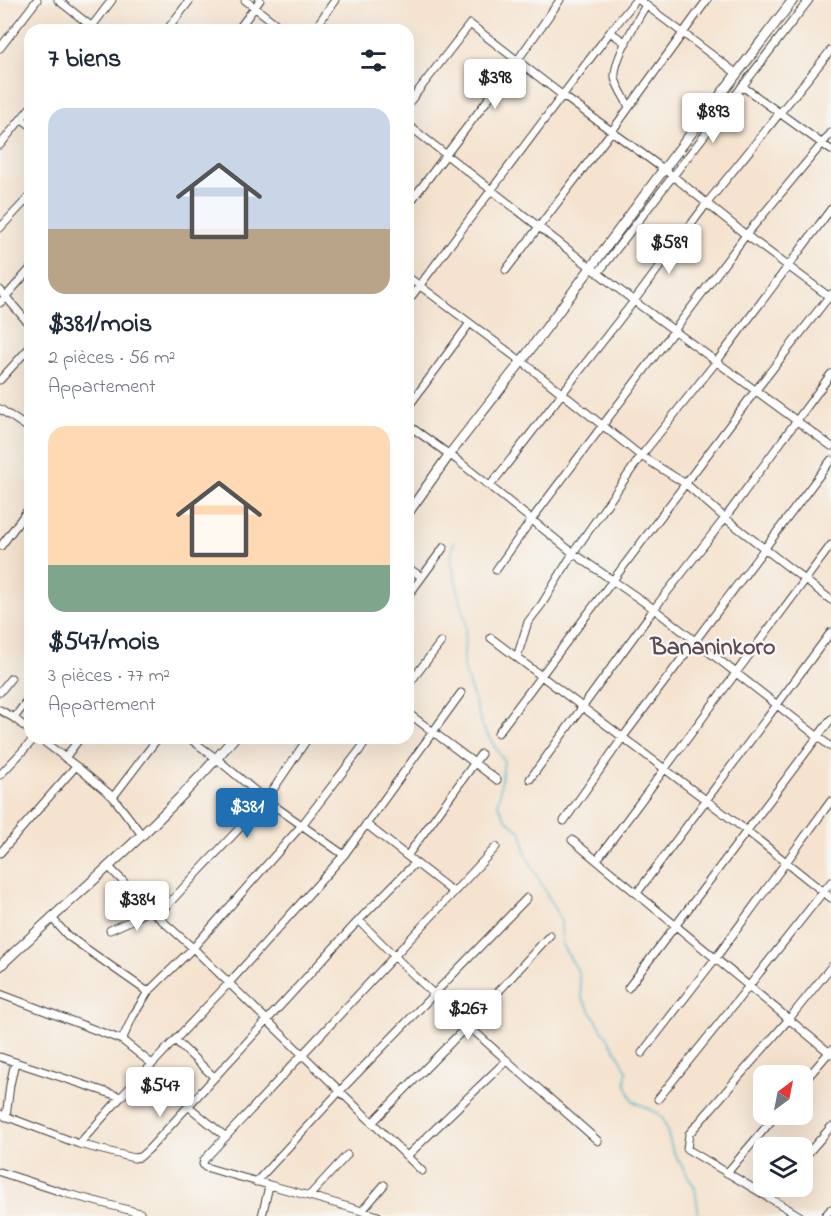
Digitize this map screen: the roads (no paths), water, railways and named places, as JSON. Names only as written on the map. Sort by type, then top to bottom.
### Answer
[{"type":"highway","points":[[414,504],[449,454],[595,270],[664,169],[793,0]]},
{"type":"highway","points":[[0,966],[142,835],[229,744]]},
{"type":"street","points":[[0,48],[37,0]]},
{"type":"street","points":[[58,0],[86,24]]},
{"type":"street","points":[[95,24],[112,0]]},
{"type":"street","points":[[172,24],[190,0]]},
{"type":"street","points":[[244,0],[276,24]]},
{"type":"street","points":[[242,24],[260,0]]},
{"type":"street","points":[[318,24],[335,0]]},
{"type":"street","points":[[414,197],[517,61],[560,0]]},
{"type":"street","points":[[506,270],[612,131],[707,0]]},
{"type":"street","points":[[595,270],[673,176],[809,0]]},
{"type":"street","points":[[640,2],[736,74]]},
{"type":"street","points":[[414,292],[610,32],[640,2]]},
{"type":"street","points":[[629,107],[614,75],[640,2]]},
{"type":"street","points":[[414,96],[470,24],[562,96],[664,169],[746,235],[830,296],[756,390],[498,733]]},
{"type":"street","points":[[610,32],[626,44]]},
{"type":"street","points":[[489,486],[634,301],[706,203],[831,50]]},
{"type":"street","points":[[742,86],[831,150]]},
{"type":"street","points":[[0,145],[24,116]]},
{"type":"street","points":[[414,130],[674,332],[831,446]]},
{"type":"street","points":[[496,570],[746,235],[831,133]]},
{"type":"street","points":[[0,228],[24,202]]},
{"type":"street","points":[[517,657],[528,622],[542,604],[573,553],[641,456],[717,361],[831,209]]},
{"type":"street","points":[[0,303],[24,276]]},
{"type":"street","points":[[414,281],[641,456],[686,484],[831,600]]},
{"type":"street","points":[[0,290],[24,318]]},
{"type":"street","points":[[414,399],[470,323]]},
{"type":"street","points":[[0,380],[24,354]]},
{"type":"street","points":[[530,779],[654,609],[726,518],[831,374]]},
{"type":"street","points":[[0,409],[24,424]]},
{"type":"street","points":[[414,429],[449,454],[573,553],[654,609],[831,747]]},
{"type":"street","points":[[564,821],[623,737],[831,460]]},
{"type":"street","points":[[1,546],[24,515]]},
{"type":"street","points":[[597,860],[831,545]]},
{"type":"street","points":[[414,588],[444,547]]},
{"type":"street","points":[[414,572],[422,577]]},
{"type":"street","points":[[637,893],[831,632]]},
{"type":"street","points":[[491,638],[747,831],[831,898]]},
{"type":"street","points":[[414,677],[441,642]]},
{"type":"street","points":[[0,692],[11,678]]},
{"type":"street","points":[[79,1144],[344,855],[461,693]]},
{"type":"street","points":[[14,718],[24,705]]},
{"type":"street","points":[[0,710],[24,726]]},
{"type":"street","points":[[414,718],[497,780]]},
{"type":"street","points":[[628,988],[831,718]]},
{"type":"street","points":[[0,776],[31,744]]},
{"type":"street","points":[[45,744],[113,797],[142,835]]},
{"type":"street","points":[[65,758],[76,744]]},
{"type":"street","points":[[113,797],[153,744]]},
{"type":"street","points":[[197,744],[266,800],[344,855]]},
{"type":"street","points":[[157,916],[266,800],[304,744]]},
{"type":"street","points":[[122,1040],[148,992],[193,948],[302,825],[364,744]]},
{"type":"street","points":[[407,856],[481,754]]},
{"type":"street","points":[[0,852],[76,766]]},
{"type":"street","points":[[642,1053],[715,959],[831,801]]},
{"type":"street","points":[[366,824],[453,892]]},
{"type":"street","points":[[572,840],[830,1052],[813,1071]]},
{"type":"street","points":[[378,1216],[205,1167],[204,1160],[496,847]]},
{"type":"street","points":[[15,1062],[3,1116],[79,1144],[134,1158],[140,1156],[415,862]]},
{"type":"street","points":[[108,866],[422,1171]]},
{"type":"street","points":[[657,1099],[831,882]]},
{"type":"street","points":[[256,1182],[339,1092],[528,898]]},
{"type":"street","points":[[110,930],[150,909]]},
{"type":"street","points":[[51,917],[68,936],[148,992]]},
{"type":"street","points":[[359,920],[433,994],[598,1141]]},
{"type":"street","points":[[372,1123],[468,1025],[550,934]]},
{"type":"street","points":[[800,1216],[687,1149],[689,1134],[831,967]]},
{"type":"street","points":[[0,994],[122,1040],[152,1064]]},
{"type":"street","points":[[175,1040],[214,1077]]},
{"type":"street","points":[[0,1057],[121,1097]]},
{"type":"street","points":[[407,1156],[507,1060]]},
{"type":"street","points":[[188,1106],[226,1137]]},
{"type":"street","points":[[727,1173],[768,1125]]},
{"type":"street","points":[[813,1147],[831,1127]]},
{"type":"street","points":[[310,1196],[347,1155]]},
{"type":"street","points":[[0,1172],[68,1194],[140,1213]]},
{"type":"street","points":[[362,1211],[384,1185]]},
{"type":"street","points":[[262,1216],[269,1186]]},
{"type":"street","points":[[825,1216],[831,1209]]},
{"type":"waterway","points":[[454,542],[451,561],[466,623],[463,666],[483,728],[504,761],[498,805],[506,819],[522,833],[526,855],[561,921],[562,945],[578,971],[582,998],[627,1071],[625,1083],[633,1101],[659,1114],[663,1119],[673,1151],[695,1188],[699,1216]]},
{"type":"district","name":"Bananinkoro","points":[[713,646]]}]
